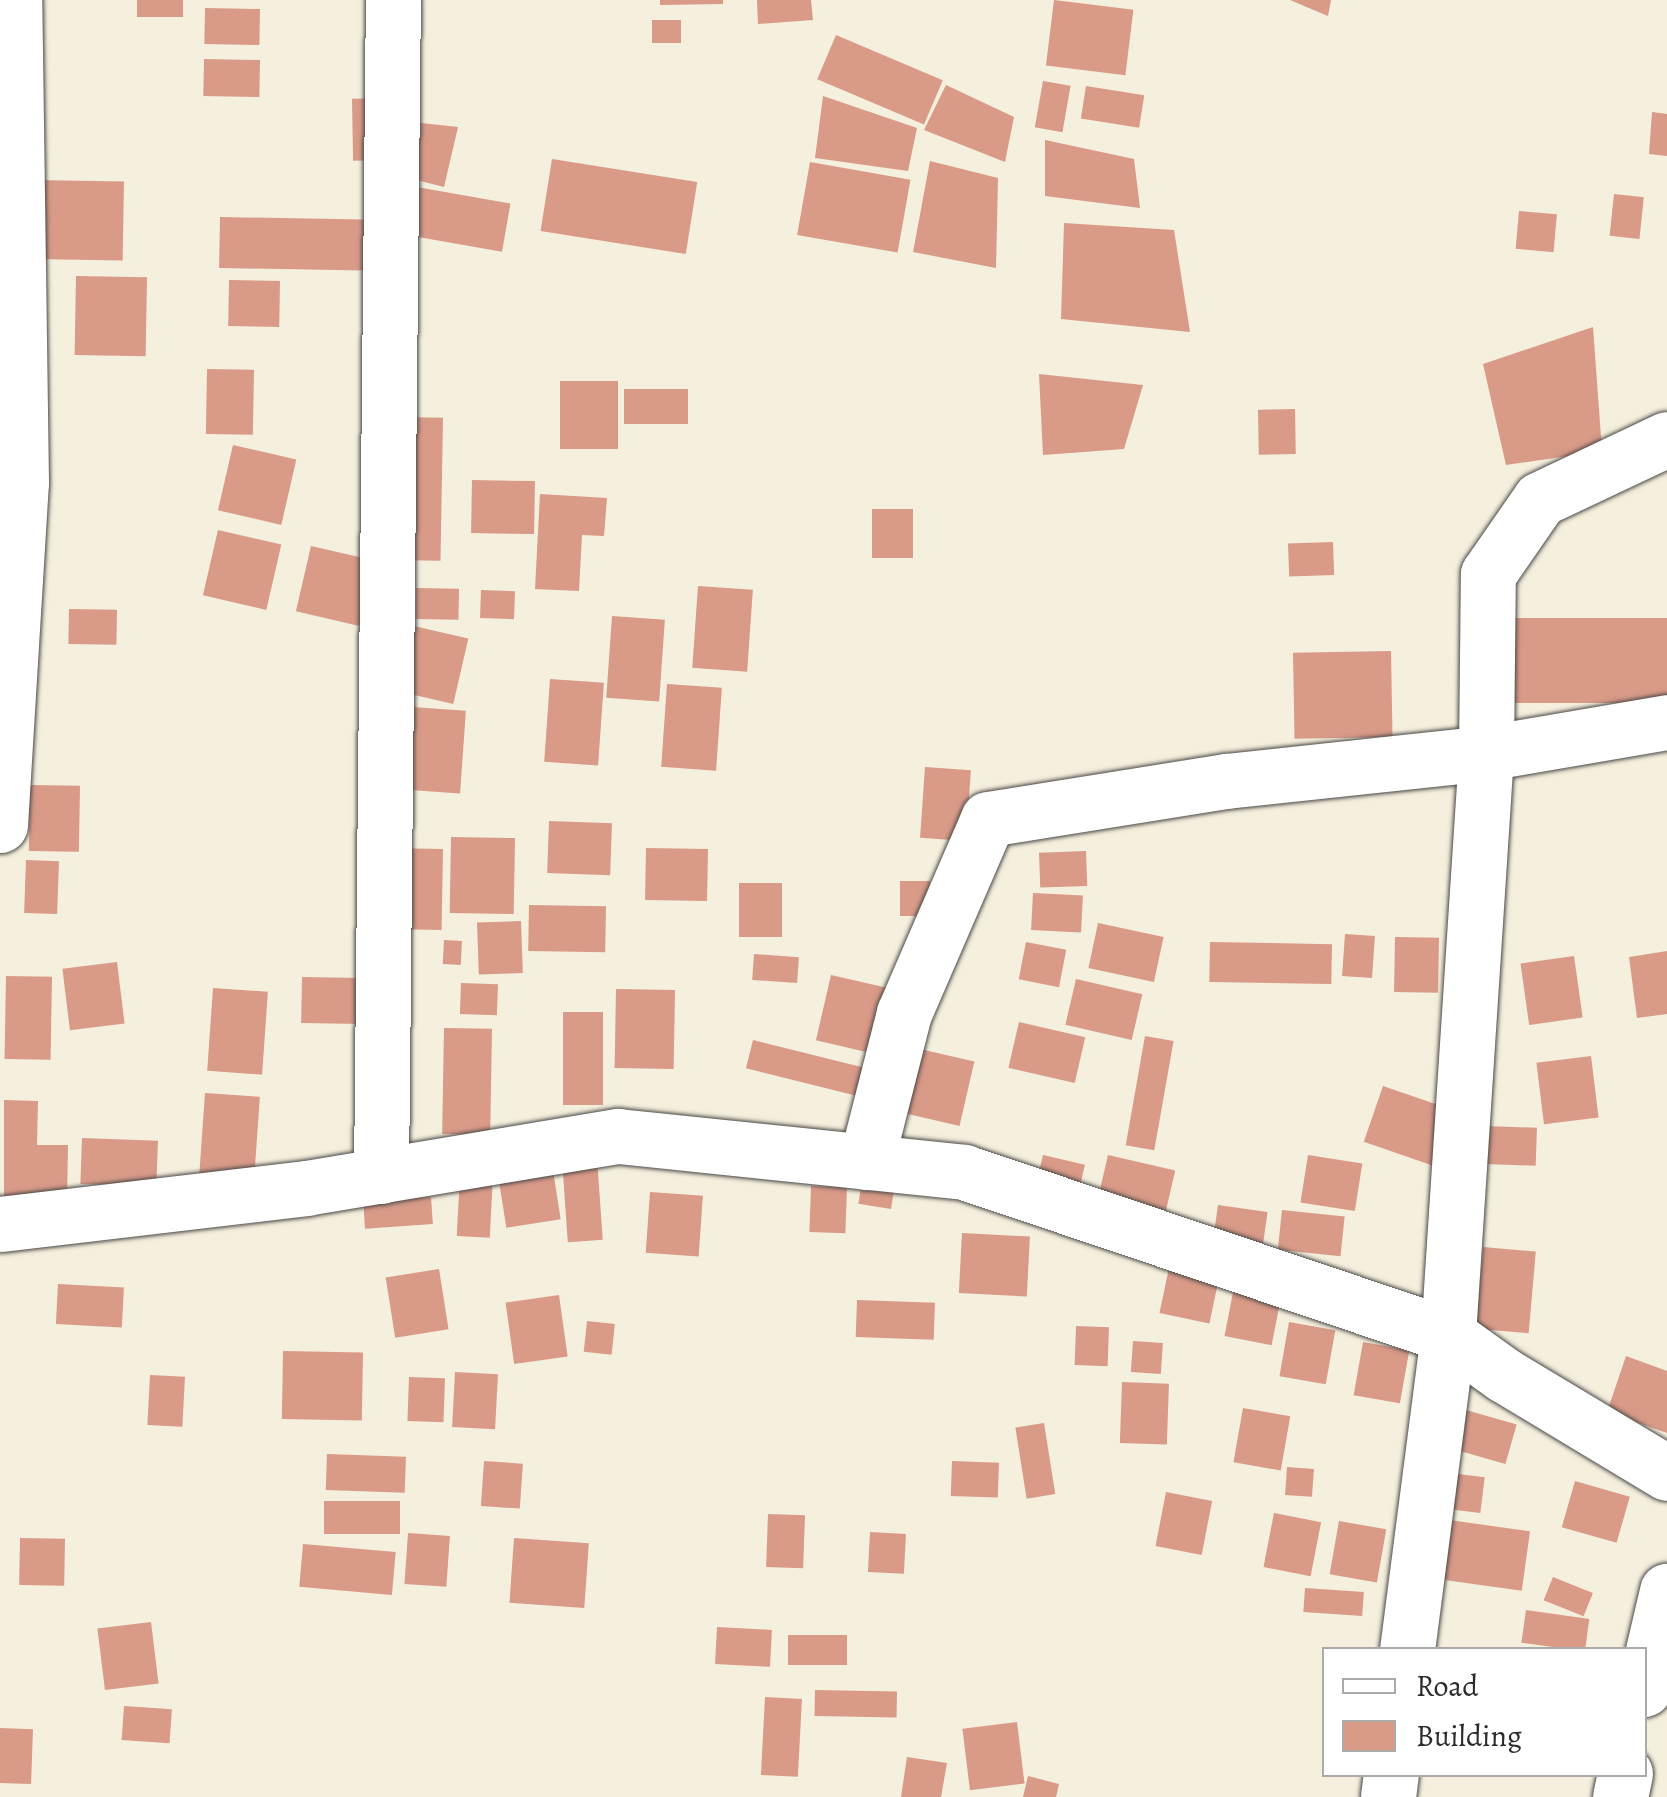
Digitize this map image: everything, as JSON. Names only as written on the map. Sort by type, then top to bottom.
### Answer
[{"type":"street","points":[[0,825],[21,482],[14,0]]},
{"type":"street","points":[[381,1176],[393,0]]},
{"type":"street","points":[[1408,1647],[1448,1335],[1486,753],[1488,574],[1540,499],[1667,439]]},
{"type":"street","points":[[866,1162],[904,1013],[988,819],[1226,780],[1486,753],[1667,722]]},
{"type":"street","points":[[0,1224],[381,1176],[618,1136],[964,1172],[1448,1335],[1504,1375],[1667,1473]]},
{"type":"street","points":[[1647,1676],[1667,1590]]},
{"type":"building","points":[[137,0],[183,0],[183,17],[137,17]]},
{"type":"building","points":[[660,0],[723,0],[723,4],[660,5]]},
{"type":"building","points":[[757,0],[811,0],[813,20],[758,24]]},
{"type":"building","points":[[1054,0],[1133,10],[1125,75],[1046,66]]},
{"type":"building","points":[[1290,0],[1331,0],[1328,16]]},
{"type":"building","points":[[205,8],[260,9],[259,45],[204,44]]},
{"type":"building","points":[[652,20],[681,20],[681,43],[652,43]]},
{"type":"building","points":[[836,35],[943,80],[924,125],[817,79]]},
{"type":"building","points":[[204,59],[260,60],[259,97],[203,96]]},
{"type":"building","points":[[1043,81],[1071,86],[1062,132],[1035,127]]},
{"type":"building","points":[[946,85],[1014,117],[1005,162],[924,130]]},
{"type":"building","points":[[1086,86],[1144,95],[1139,128],[1081,119]]},
{"type":"building","points":[[823,96],[917,128],[908,171],[815,158]]},
{"type":"building","points":[[389,98],[390,160],[353,161],[352,99]]},
{"type":"building","points":[[1652,112],[1667,114],[1667,156],[1649,154]]},
{"type":"building","points":[[412,122],[458,127],[444,187],[409,178]]},
{"type":"building","points":[[1045,140],[1134,159],[1140,208],[1045,196]]},
{"type":"building","points":[[552,159],[697,182],[686,254],[541,231]]},
{"type":"building","points":[[930,161],[998,178],[996,268],[913,252]]},
{"type":"building","points":[[810,162],[910,180],[898,253],[797,235]]},
{"type":"building","points":[[34,180],[124,182],[123,261],[33,259]]},
{"type":"building","points":[[411,186],[510,204],[502,252],[402,234]]},
{"type":"building","points":[[1614,194],[1644,197],[1639,239],[1610,236]]},
{"type":"building","points":[[1519,211],[1557,214],[1554,252],[1516,249]]},
{"type":"building","points":[[220,217],[377,220],[376,271],[219,268]]},
{"type":"building","points":[[1064,223],[1174,230],[1190,332],[1061,319]]},
{"type":"building","points":[[76,276],[147,277],[146,356],[75,355]]},
{"type":"building","points":[[229,280],[280,281],[279,327],[228,326]]},
{"type":"building","points":[[1593,327],[1602,451],[1506,465],[1483,364]]},
{"type":"building","points":[[207,369],[254,370],[253,435],[206,434]]},
{"type":"building","points":[[1039,374],[1143,385],[1124,449],[1043,455]]},
{"type":"building","points":[[560,381],[618,381],[618,449],[560,449]]},
{"type":"building","points":[[624,389],[688,389],[688,424],[624,424]]},
{"type":"building","points":[[1295,409],[1296,454],[1259,455],[1258,410]]},
{"type":"building","points":[[397,417],[443,418],[440,561],[395,560]]},
{"type":"building","points":[[233,445],[296,460],[281,525],[218,510]]},
{"type":"building","points":[[472,480],[535,481],[534,534],[471,533]]},
{"type":"building","points":[[540,494],[607,498],[604,536],[582,535],[579,591],[535,589]]},
{"type":"building","points":[[872,509],[913,509],[913,558],[872,558]]},
{"type":"building","points":[[218,530],[281,545],[266,610],[203,595]]},
{"type":"building","points":[[1333,542],[1334,575],[1289,577],[1288,544]]},
{"type":"building","points":[[311,546],[374,561],[359,626],[296,611]]},
{"type":"building","points":[[698,586],[753,590],[747,672],[692,668]]},
{"type":"building","points":[[416,588],[459,589],[458,620],[415,619]]},
{"type":"building","points":[[481,590],[515,591],[514,619],[480,618]]},
{"type":"building","points":[[69,609],[117,610],[116,645],[68,644]]},
{"type":"building","points":[[612,616],[665,620],[659,701],[606,698]]},
{"type":"building","points":[[1500,618],[1667,618],[1667,703],[1500,703]]},
{"type":"building","points":[[405,624],[468,639],[453,704],[390,689]]},
{"type":"building","points":[[1391,651],[1393,737],[1295,739],[1293,653]]},
{"type":"building","points":[[550,679],[604,683],[598,766],[544,762]]},
{"type":"building","points":[[667,684],[722,688],[716,771],[661,767]]},
{"type":"building","points":[[412,707],[466,711],[460,794],[406,790]]},
{"type":"building","points":[[925,767],[971,770],[966,841],[920,838]]},
{"type":"building","points":[[30,785],[80,786],[79,852],[29,851]]},
{"type":"building","points":[[549,821],[612,823],[610,875],[547,873]]},
{"type":"building","points":[[451,837],[515,838],[514,914],[450,913]]},
{"type":"building","points":[[388,848],[443,849],[442,930],[387,929]]},
{"type":"building","points":[[646,848],[708,849],[707,901],[645,900]]},
{"type":"building","points":[[1086,851],[1087,886],[1040,888],[1039,853]]},
{"type":"building","points":[[26,860],[59,861],[57,914],[24,913]]},
{"type":"building","points":[[900,881],[930,881],[930,916],[900,916]]},
{"type":"building","points":[[739,883],[782,883],[782,937],[739,937]]},
{"type":"building","points":[[1033,893],[1083,896],[1081,933],[1031,930]]},
{"type":"building","points":[[529,905],[606,906],[605,952],[528,951]]},
{"type":"building","points":[[521,921],[523,973],[479,975],[477,923]]},
{"type":"building","points":[[1098,923],[1164,937],[1154,982],[1088,968]]},
{"type":"building","points":[[1345,934],[1375,936],[1372,978],[1342,976]]},
{"type":"building","points":[[1395,937],[1439,938],[1438,993],[1394,992]]},
{"type":"building","points":[[444,940],[462,941],[461,965],[443,964]]},
{"type":"building","points":[[1026,942],[1066,950],[1059,987],[1019,979]]},
{"type":"building","points":[[1210,942],[1332,944],[1331,984],[1209,982]]},
{"type":"building","points":[[1667,951],[1667,1014],[1637,1018],[1629,957]]},
{"type":"building","points":[[754,954],[799,957],[797,983],[752,980]]},
{"type":"building","points":[[1574,956],[1583,1017],[1529,1025],[1521,964]]},
{"type":"building","points":[[117,962],[125,1024],[70,1030],[62,969]]},
{"type":"building","points":[[831,975],[894,990],[879,1055],[816,1040]]},
{"type":"building","points":[[6,976],[52,977],[51,1060],[5,1059]]},
{"type":"building","points":[[302,977],[378,978],[377,1024],[301,1023]]},
{"type":"building","points":[[1076,979],[1142,994],[1132,1040],[1065,1025]]},
{"type":"building","points":[[461,983],[498,984],[497,1015],[460,1014]]},
{"type":"building","points":[[213,988],[268,992],[262,1075],[207,1071]]},
{"type":"building","points":[[616,989],[675,990],[674,1069],[615,1068]]},
{"type":"building","points":[[563,1012],[603,1012],[603,1105],[563,1105]]},
{"type":"building","points":[[1019,1022],[1085,1037],[1075,1083],[1008,1068]]},
{"type":"building","points":[[444,1028],[492,1029],[490,1135],[442,1134]]},
{"type":"building","points":[[1145,1036],[1174,1041],[1154,1150],[1126,1145]]},
{"type":"building","points":[[753,1040],[869,1069],[862,1097],[746,1068]]},
{"type":"building","points":[[911,1047],[974,1062],[959,1126],[896,1111]]},
{"type":"building","points":[[1591,1056],[1599,1118],[1544,1124],[1536,1063]]},
{"type":"building","points":[[1383,1086],[1460,1112],[1440,1168],[1364,1142]]},
{"type":"building","points":[[205,1093],[260,1097],[254,1179],[199,1175]]},
{"type":"building","points":[[4,1100],[38,1101],[37,1145],[68,1145],[67,1200],[4,1199]]},
{"type":"building","points":[[1486,1126],[1537,1128],[1536,1166],[1485,1164]]},
{"type":"building","points":[[82,1138],[158,1141],[156,1187],[80,1184]]},
{"type":"building","points":[[1043,1155],[1085,1165],[1078,1195],[1036,1185]]},
{"type":"building","points":[[1108,1155],[1175,1171],[1165,1216],[1097,1201]]},
{"type":"building","points":[[1308,1155],[1362,1164],[1355,1211],[1300,1202]]},
{"type":"building","points":[[551,1158],[561,1219],[506,1228],[497,1167]]},
{"type":"building","points":[[597,1158],[603,1240],[568,1242],[562,1160]]},
{"type":"building","points":[[460,1174],[493,1176],[490,1238],[457,1236]]},
{"type":"building","points":[[862,1181],[895,1186],[891,1209],[858,1204]]},
{"type":"building","points":[[811,1186],[847,1187],[845,1233],[809,1232]]},
{"type":"building","points":[[650,1192],[703,1196],[699,1257],[646,1253]]},
{"type":"building","points":[[431,1197],[433,1224],[365,1229],[363,1202]]},
{"type":"building","points":[[1218,1205],[1268,1212],[1263,1244],[1214,1237]]},
{"type":"building","points":[[1282,1210],[1345,1217],[1340,1256],[1278,1250]]},
{"type":"building","points":[[962,1233],[1030,1237],[1027,1296],[959,1293]]},
{"type":"building","points":[[1483,1247],[1536,1252],[1529,1333],[1476,1329]]},
{"type":"building","points":[[1169,1268],[1219,1279],[1209,1324],[1159,1313]]},
{"type":"building","points":[[439,1269],[449,1329],[395,1338],[386,1277]]},
{"type":"building","points":[[1235,1282],[1282,1291],[1272,1345],[1225,1336]]},
{"type":"building","points":[[58,1284],[124,1287],[122,1327],[56,1324]]},
{"type":"building","points":[[559,1295],[568,1356],[514,1364],[506,1303]]},
{"type":"building","points":[[857,1300],[935,1303],[934,1340],[856,1337]]},
{"type":"building","points":[[587,1321],[615,1324],[612,1355],[584,1352]]},
{"type":"building","points":[[1289,1322],[1335,1330],[1326,1384],[1279,1376]]},
{"type":"building","points":[[1076,1326],[1109,1327],[1108,1366],[1075,1365]]},
{"type":"building","points":[[1133,1341],[1163,1343],[1161,1374],[1131,1372]]},
{"type":"building","points":[[1363,1342],[1409,1350],[1400,1403],[1354,1395]]},
{"type":"building","points":[[283,1351],[363,1352],[362,1420],[282,1419]]},
{"type":"building","points":[[1626,1356],[1667,1371],[1667,1433],[1607,1412]]},
{"type":"building","points":[[455,1372],[498,1374],[495,1429],[452,1427]]},
{"type":"building","points":[[150,1375],[185,1377],[182,1427],[147,1425]]},
{"type":"building","points":[[409,1377],[445,1378],[443,1422],[407,1421]]},
{"type":"building","points":[[1122,1382],[1169,1384],[1167,1445],[1120,1443]]},
{"type":"building","points":[[1243,1408],[1290,1416],[1281,1470],[1233,1462]]},
{"type":"building","points":[[1459,1408],[1517,1425],[1505,1464],[1448,1447]]},
{"type":"building","points":[[1044,1423],[1055,1494],[1027,1499],[1015,1428]]},
{"type":"building","points":[[327,1454],[406,1457],[405,1493],[326,1490]]},
{"type":"building","points":[[484,1461],[523,1464],[520,1509],[481,1506]]},
{"type":"building","points":[[952,1461],[999,1463],[998,1498],[951,1496]]},
{"type":"building","points":[[1287,1467],[1314,1469],[1312,1497],[1285,1495]]},
{"type":"building","points":[[1442,1472],[1485,1477],[1480,1513],[1438,1508]]},
{"type":"building","points":[[1575,1481],[1630,1497],[1617,1543],[1562,1527]]},
{"type":"building","points":[[1166,1492],[1212,1501],[1202,1555],[1156,1546]]},
{"type":"building","points":[[324,1501],[400,1501],[400,1534],[324,1534]]},
{"type":"building","points":[[1274,1513],[1321,1522],[1311,1576],[1264,1567]]},
{"type":"building","points":[[768,1514],[805,1515],[803,1568],[766,1567]]},
{"type":"building","points":[[1435,1518],[1530,1531],[1522,1591],[1427,1577]]},
{"type":"building","points":[[1339,1521],[1386,1529],[1377,1583],[1330,1574]]},
{"type":"building","points":[[870,1532],[906,1534],[904,1574],[868,1572]]},
{"type":"building","points":[[408,1533],[450,1536],[446,1587],[404,1584]]},
{"type":"building","points":[[20,1538],[65,1539],[64,1586],[19,1585]]},
{"type":"building","points":[[514,1538],[589,1543],[584,1608],[509,1603]]},
{"type":"building","points":[[303,1544],[396,1552],[392,1595],[299,1587]]},
{"type":"building","points":[[1553,1577],[1593,1593],[1584,1616],[1544,1600]]},
{"type":"building","points":[[1305,1588],[1364,1592],[1362,1616],[1303,1612]]},
{"type":"building","points":[[1526,1610],[1589,1619],[1585,1647],[1521,1643]]},
{"type":"building","points":[[151,1622],[159,1684],[105,1690],[97,1629]]},
{"type":"building","points":[[717,1627],[772,1630],[770,1667],[715,1664]]},
{"type":"building","points":[[788,1635],[847,1635],[847,1665],[788,1665]]},
{"type":"building","points":[[815,1690],[897,1691],[897,1717],[815,1716]]},
{"type":"building","points":[[765,1697],[802,1699],[798,1777],[761,1775]]},
{"type":"building","points":[[124,1706],[172,1709],[170,1743],[122,1740]]},
{"type":"building","points":[[1017,1722],[1025,1784],[970,1790],[962,1729]]},
{"type":"building","points":[[0,1728],[33,1729],[31,1784],[0,1783]]},
{"type":"building","points":[[907,1757],[947,1763],[941,1797],[901,1797]]},
{"type":"building","points":[[1028,1776],[1059,1784],[1056,1797],[1023,1797]]}]
